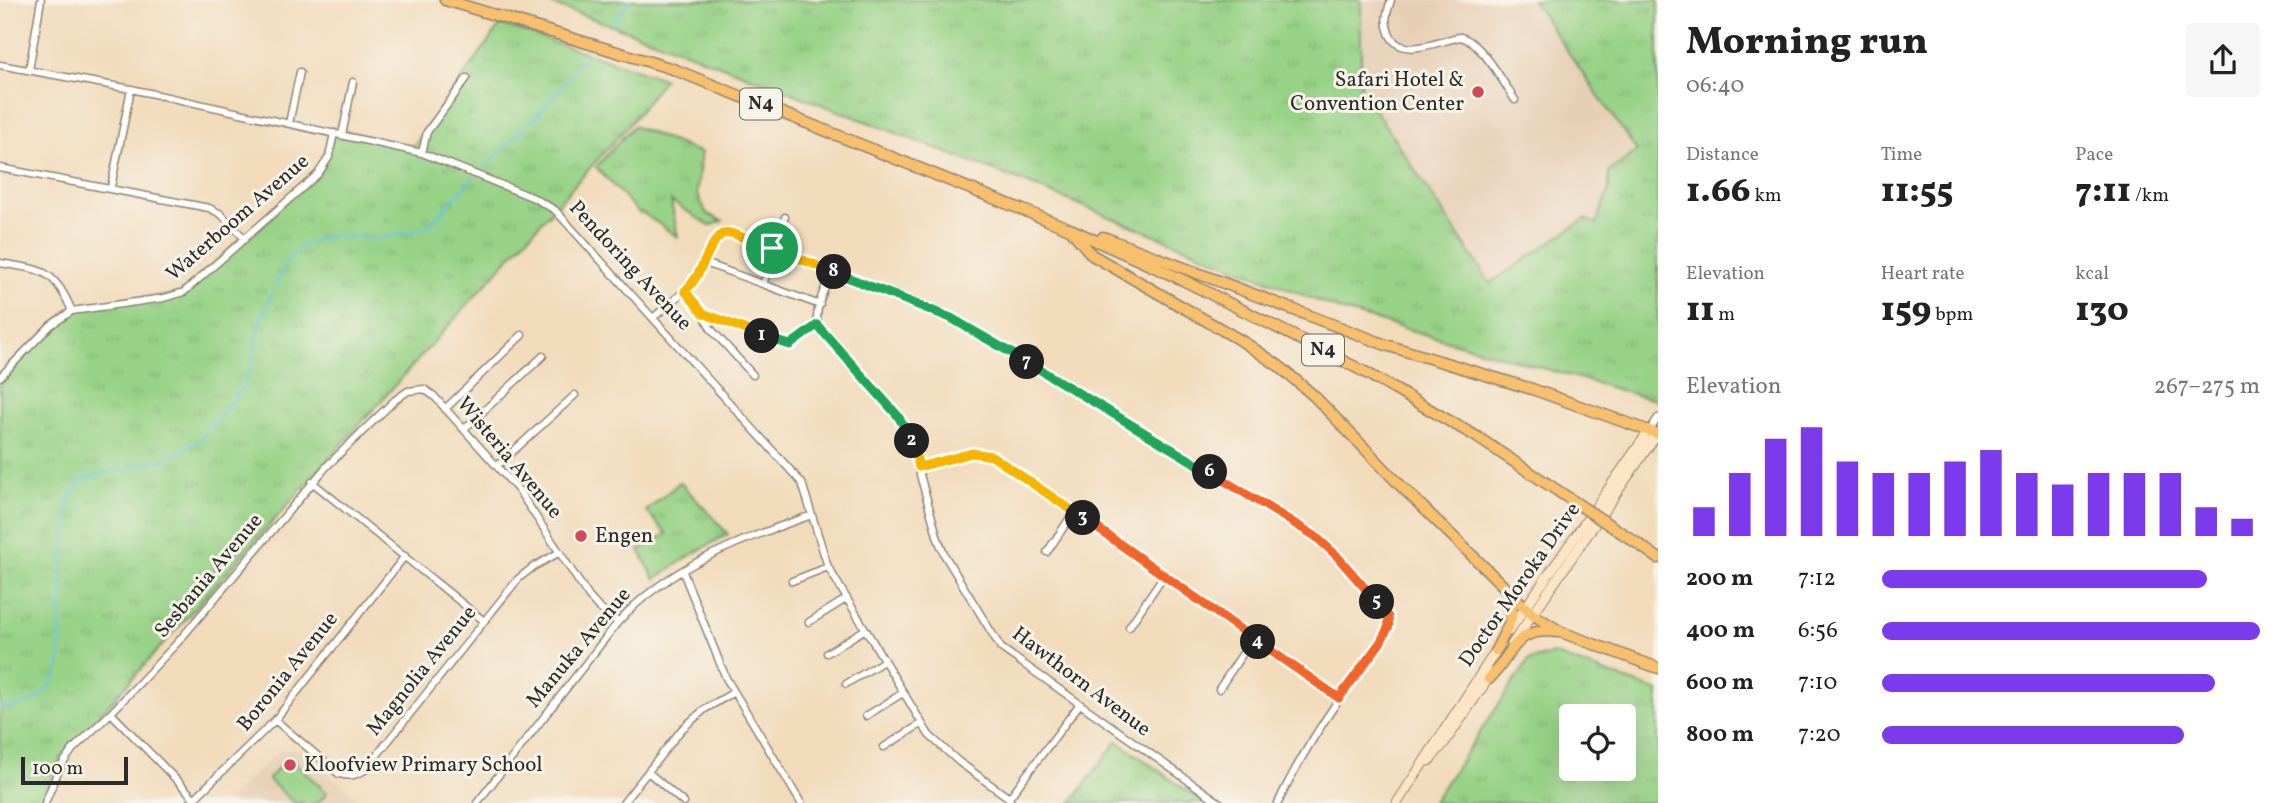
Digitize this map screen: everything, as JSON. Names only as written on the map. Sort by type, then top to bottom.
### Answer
[{"type":"highway","name":"N4","points":[[445,0],[673,69],[1070,229],[1183,279],[1363,372],[1477,437],[1658,558]]},
{"type":"highway","points":[[1070,229],[1091,233],[1157,256],[1386,345],[1532,389],[1656,433]]},
{"type":"highway","points":[[1070,229],[1092,255],[1245,343],[1288,374],[1314,396],[1401,486],[1529,610],[1561,632],[1658,668]]},
{"type":"highway","points":[[1496,650],[1512,618],[1512,602],[1507,591]]},
{"type":"highway","points":[[1489,679],[1524,635],[1542,630],[1561,632]]},
{"type":"main road","name":"Doctor Moroka Drive","points":[[1397,803],[1496,650],[1529,610],[1656,433]]},
{"type":"main road","name":"Doctor Moroka Drive","points":[[1416,776],[1446,742],[1489,679],[1529,610]]},
{"type":"street","points":[[29,70],[41,0]]},
{"type":"street","points":[[1391,0],[1386,13],[1386,24],[1397,45],[1405,48],[1465,38],[1483,54],[1515,100]]},
{"type":"street","name":"Pendoring Avenue","points":[[0,65],[131,89],[422,153],[549,205],[654,317],[802,483],[828,567],[921,724],[934,741],[1010,800]]},
{"type":"street","points":[[289,123],[300,72]]},
{"type":"street","points":[[422,153],[427,132],[467,78]]},
{"type":"street","name":"Waterboom Avenue","points":[[0,377],[51,325],[72,311],[176,296],[184,292],[321,170],[338,134],[353,82]]},
{"type":"street","points":[[111,187],[131,89]]},
{"type":"street","points":[[0,168],[111,187],[217,211],[245,239]]},
{"type":"street","points":[[772,248],[785,217]]},
{"type":"street","points":[[654,317],[693,284],[712,246],[722,234],[731,233],[910,300],[961,323],[1315,536],[1381,606],[1388,617],[1389,626],[1295,768],[1278,803]]},
{"type":"street","points":[[0,263],[47,273],[60,287],[72,311]]},
{"type":"street","points":[[705,263],[820,305]]},
{"type":"street","points":[[763,284],[771,263]]},
{"type":"street","points":[[703,313],[785,344],[794,343],[817,325],[816,318],[832,271]]},
{"type":"street","points":[[685,291],[703,313],[711,330],[753,375]]},
{"type":"street","name":"Hawthorn Avenue","points":[[817,325],[903,423],[912,442],[945,556],[996,642],[1008,655],[1220,803]]},
{"type":"street","points":[[445,409],[522,335]]},
{"type":"street","points":[[464,429],[543,356]]},
{"type":"street","name":"Wisteria Avenue","points":[[418,388],[432,394],[497,466],[532,508],[589,597],[618,622]]},
{"type":"street","name":"Sesbania Avenue","points":[[45,803],[65,759],[210,606],[312,481],[395,400],[418,388]]},
{"type":"street","points":[[497,466],[575,396]]},
{"type":"street","name":"Doctor Moroka Drive","points":[[1656,433],[1658,418]]},
{"type":"street","points":[[919,467],[972,453],[992,456],[1339,698]]},
{"type":"street","points":[[312,481],[484,621]]},
{"type":"street","points":[[1047,552],[1074,512]]},
{"type":"street","name":"Manuka Avenue","points":[[477,803],[638,600],[728,545],[812,515]]},
{"type":"street","name":"Magnolia Avenue","points":[[275,720],[339,774],[358,775],[518,579],[560,552]]},
{"type":"street","name":"Boronia Avenue","points":[[192,800],[275,720],[405,556]]},
{"type":"street","points":[[792,581],[828,567]]},
{"type":"street","points":[[682,572],[734,692],[801,803]]},
{"type":"street","points":[[1129,627],[1164,575]]},
{"type":"street","points":[[809,622],[846,599]]},
{"type":"street","points":[[827,653],[864,630]]},
{"type":"street","points":[[1219,689],[1253,638]]},
{"type":"street","points":[[846,684],[884,661]]},
{"type":"street","points":[[623,803],[672,740],[694,717],[734,692]]},
{"type":"street","points":[[866,716],[903,693]]},
{"type":"street","points":[[1010,800],[1079,705]]},
{"type":"street","points":[[111,713],[192,800]]},
{"type":"street","points":[[884,747],[921,724]]},
{"type":"street","points":[[648,772],[684,803]]},
{"type":"shaded area","points":[[1361,0],[1532,0],[1637,151],[1609,172],[1609,190],[1596,225],[1584,219],[1490,283],[1361,89]]},
{"type":"shaded area","name":"Kloofview Primary School","points":[[298,749],[362,803],[223,803],[278,751]]},
{"type":"green space","points":[[539,0],[1361,0],[1361,89],[1490,283],[1585,219],[1596,224],[1609,190],[1609,172],[1637,151],[1532,0],[1658,0],[1658,401],[1340,310],[1031,185],[657,41]]},
{"type":"green space","points":[[501,24],[664,79],[631,122],[61,758],[41,803],[0,803],[0,380],[69,309],[179,294],[323,167],[332,128],[413,147]]},
{"type":"green space","points":[[633,126],[701,153],[697,193],[707,214],[723,221],[710,226],[671,201],[678,237],[639,213],[596,167]]},
{"type":"green space","points":[[680,482],[728,534],[655,579],[639,550],[667,534],[646,511]]},
{"type":"green space","points":[[1553,654],[1658,691],[1658,803],[1432,803],[1529,660]]},
{"type":"green space","points":[[1117,741],[1204,803],[1071,803]]},
{"type":"green space","points":[[289,757],[327,793],[318,803],[294,803],[268,779]]},
{"type":"waterway","points":[[612,25],[630,0]]},
{"type":"waterway","points":[[477,174],[544,109],[582,59]]},
{"type":"waterway","points":[[0,707],[21,705],[38,698],[51,684],[60,666],[62,568],[68,508],[73,491],[85,479],[168,459],[201,439],[243,387],[254,356],[260,322],[281,273],[290,257],[302,246],[330,235],[374,239],[418,230],[430,225],[473,178]]},
{"type":"place","name":"Safari Hotel & Convention Center","points":[[1478,92]]},
{"type":"place","name":"Engen","points":[[581,536]]},
{"type":"place","name":"Kloofview Primary School","points":[[290,765]]},
{"type":"route","points":[[731,233],[772,248],[951,318],[1315,536],[1336,555],[1388,617],[1389,626],[1380,643],[1339,698],[992,456],[972,453],[919,467],[908,432],[898,416],[817,325],[790,345],[781,343],[703,313],[685,291],[701,272],[712,246],[722,234],[731,233]]}]
